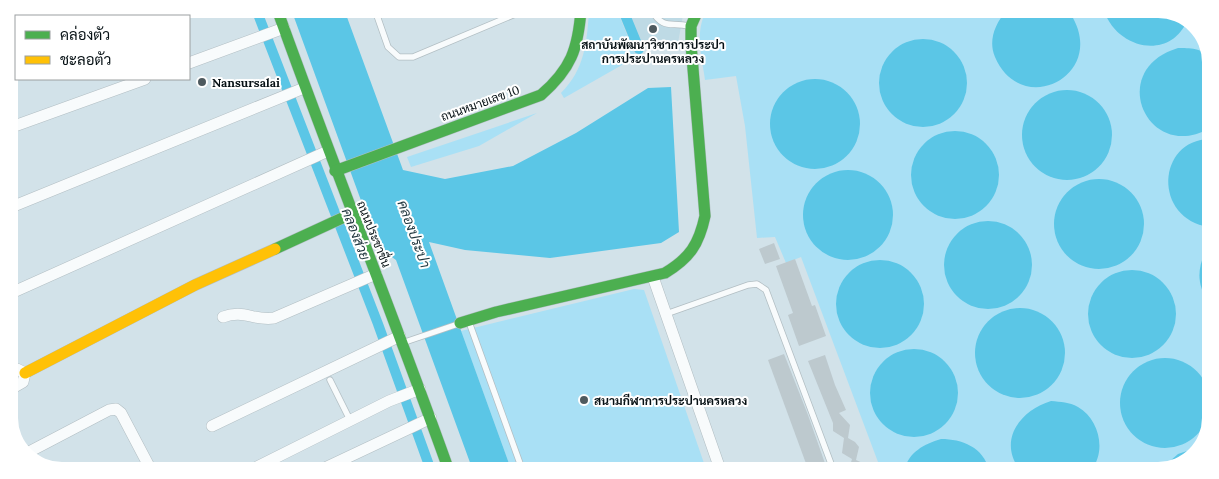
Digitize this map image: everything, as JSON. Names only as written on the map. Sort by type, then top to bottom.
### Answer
[{"type":"street","name":"ถนนประชาชื่น","points":[[278,18],[280,30],[299,90],[323,153],[340,169],[346,216],[376,274],[398,339],[420,389],[425,421],[445,462]]},
{"type":"street","name":"ถนนหมายเลข 10","points":[[340,169],[541,95],[556,84],[574,58],[578,45],[580,18]]},
{"type":"street","points":[[464,322],[653,277],[665,273],[684,262],[696,250],[702,236],[704,216],[691,26],[694,18]]},
{"type":"street","points":[[190,63],[280,30]]},
{"type":"street","points":[[18,125],[142,80]]},
{"type":"street","points":[[18,204],[299,90]]},
{"type":"street","points":[[18,290],[323,153]]},
{"type":"street","points":[[18,385],[23,382],[26,373],[195,285],[346,216]]},
{"type":"street","points":[[223,317],[236,312],[264,319],[274,318],[376,274]]},
{"type":"street","points":[[653,277],[718,462]]},
{"type":"street","points":[[212,426],[374,347],[398,339]]},
{"type":"street","points":[[18,369],[26,373]]},
{"type":"street","points":[[268,462],[389,401],[420,389]]},
{"type":"street","points":[[33,450],[109,410],[116,409],[121,413],[147,462]]},
{"type":"street","points":[[338,462],[425,421]]},
{"type":"lane","points":[[377,18],[388,47],[399,58],[413,57],[506,18]]},
{"type":"lane","points":[[656,18],[667,26],[679,24],[691,26]]},
{"type":"lane","points":[[666,314],[748,285],[757,284],[766,290],[830,462]]},
{"type":"lane","points":[[398,339],[419,337],[464,322],[519,462]]},
{"type":"lane","points":[[330,380],[350,420]]},
{"type":"shaded area","points":[[588,18],[620,18],[636,57],[564,98],[561,93],[569,84],[580,65]]},
{"type":"shaded area","name":"สถาบันพัฒนาวิชาการประปา การประปานครหลวง","points":[[620,18],[682,18],[678,43],[647,47],[636,57]]},
{"type":"shaded area","points":[[703,18],[1166,18],[1184,27],[1196,40],[1201,59],[1202,417],[1194,442],[1177,457],[1157,462],[878,462],[801,257],[786,263],[775,237],[757,238],[745,126],[736,76],[705,80],[701,53]]},
{"type":"shaded area","points":[[537,113],[479,146],[411,167],[407,157]]},
{"type":"shaded area","name":"สนามกีฬาการประปานครหลวง","points":[[634,289],[644,290],[704,462],[508,462],[461,331]]},
{"type":"water","name":"คลองประปา","points":[[294,18],[347,18],[403,170],[445,179],[513,166],[576,133],[648,88],[671,87],[679,232],[661,243],[550,258],[465,250],[429,242],[508,462],[470,462],[396,260],[378,247]]},
{"type":"water","points":[[1001,18],[1072,18],[1079,35],[1079,54],[1071,70],[1058,82],[1041,87],[1024,85],[1008,76],[995,57],[992,45]]},
{"type":"water","points":[[1108,18],[1166,18],[1183,27],[1169,41],[1157,45],[1144,45],[1132,42],[1120,34]]},
{"type":"water","points":[[923,39],[940,42],[954,52],[964,66],[967,83],[964,100],[954,114],[940,124],[923,127],[906,124],[892,114],[882,100],[879,83],[882,66],[892,52],[906,42]]},
{"type":"water","points":[[1178,48],[1200,50],[1201,131],[1188,136],[1169,134],[1153,124],[1143,110],[1140,92],[1143,75],[1156,59]]},
{"type":"water","points":[[815,79],[832,82],[847,92],[857,107],[860,124],[857,141],[847,156],[832,166],[815,169],[798,166],[783,156],[773,141],[770,124],[773,107],[783,92],[798,82]]},
{"type":"water","points":[[1067,90],[1076,91],[1092,98],[1104,110],[1111,126],[1111,144],[1104,160],[1092,172],[1076,179],[1067,180],[1058,179],[1042,172],[1030,160],[1023,144],[1022,135],[1023,126],[1030,110],[1042,98],[1058,91]]},
{"type":"water","points":[[955,131],[972,135],[986,144],[995,158],[999,175],[995,192],[986,206],[972,215],[955,219],[938,215],[924,206],[915,192],[911,175],[915,158],[924,144],[938,135]]},
{"type":"water","points":[[1201,141],[1201,224],[1191,221],[1178,210],[1170,196],[1168,180],[1171,165],[1179,152],[1192,143]]},
{"type":"water","points":[[848,170],[865,173],[880,183],[890,198],[893,215],[890,232],[880,247],[865,257],[848,260],[831,257],[816,247],[806,232],[803,215],[806,198],[816,183],[831,173]]},
{"type":"water","points":[[1099,179],[1116,183],[1131,192],[1140,207],[1144,224],[1140,241],[1131,256],[1116,265],[1099,269],[1082,265],[1067,256],[1058,241],[1054,224],[1058,207],[1067,192],[1082,183]]},
{"type":"water","points":[[988,221],[1005,224],[1019,234],[1029,248],[1032,265],[1029,282],[1019,296],[1005,306],[988,309],[971,306],[957,296],[947,282],[944,265],[947,248],[957,234],[971,224]]},
{"type":"water","points":[[880,260],[897,264],[911,273],[920,287],[924,304],[920,321],[911,335],[897,344],[880,348],[863,344],[849,335],[840,321],[836,304],[840,287],[849,273],[863,264]]},
{"type":"water","points":[[1202,261],[1202,288],[1200,280]]},
{"type":"water","points":[[1132,270],[1149,273],[1157,277],[1169,289],[1173,297],[1176,314],[1173,331],[1169,339],[1157,351],[1149,355],[1132,358],[1115,355],[1107,351],[1095,339],[1091,331],[1088,314],[1091,297],[1095,289],[1107,277],[1115,273]]},
{"type":"water","points":[[1020,308],[1037,312],[1052,321],[1061,336],[1065,353],[1061,370],[1052,385],[1037,394],[1020,398],[1003,394],[988,385],[979,370],[975,353],[979,336],[988,321],[1003,312]]},
{"type":"water","points":[[905,349],[923,349],[939,356],[951,368],[958,384],[958,402],[951,418],[939,430],[923,437],[905,437],[889,430],[877,418],[870,402],[870,384],[877,368],[889,356]]},
{"type":"water","points":[[1165,358],[1182,362],[1197,371],[1202,378],[1202,417],[1197,435],[1182,444],[1165,448],[1148,444],[1133,435],[1124,420],[1120,403],[1124,386],[1133,371],[1148,362]]},
{"type":"water","points":[[1051,401],[1065,402],[1075,405],[1085,412],[1096,427],[1098,436],[1099,454],[1096,462],[1015,462],[1011,448],[1012,437],[1022,419],[1040,405]]},
{"type":"water","points":[[941,439],[949,439],[964,443],[977,450],[986,462],[907,462],[913,454],[929,443]]},
{"type":"building","points":[[774,243],[780,259],[765,264],[759,249]]},
{"type":"building","points":[[795,259],[812,306],[815,305],[826,336],[799,346],[788,315],[793,313],[776,266]]},
{"type":"building","points":[[784,354],[825,462],[805,462],[768,360]]},
{"type":"building","points":[[825,355],[846,410],[839,413],[850,425],[848,438],[859,447],[856,460],[860,462],[851,462],[852,459],[842,453],[844,438],[833,431],[833,423],[808,361]]},
{"type":"waterway","name":"คลองส่วย","points":[[259,18],[378,324],[428,462]]},
{"type":"waterway","points":[[626,18],[639,49]]},
{"type":"traffic: fast","points":[[280,18],[446,462]]},
{"type":"traffic: fast","points":[[335,171],[541,95],[566,67],[575,47],[580,18]]},
{"type":"traffic: fast","points":[[460,323],[496,312],[665,273],[687,256],[700,235],[705,216],[691,44],[691,26],[694,18]]},
{"type":"traffic: fast","points":[[275,249],[351,214]]},
{"type":"traffic: slow","points":[[25,373],[195,285],[275,249]]},
{"type":"place","name":"สถาบันพัฒนาวิชาการประปา การประปานครหลวง","points":[[653,29]]},
{"type":"place","name":"Nansursalai","points":[[202,82]]},
{"type":"place","name":"สนามกีฬาการประปานครหลวง","points":[[584,400]]}]
